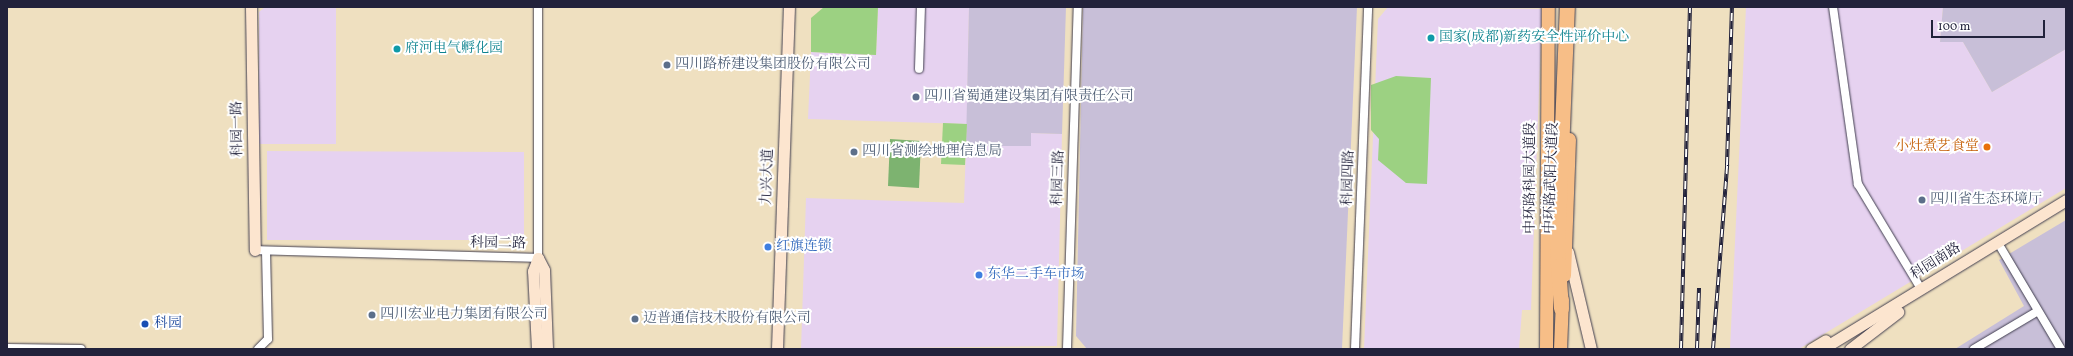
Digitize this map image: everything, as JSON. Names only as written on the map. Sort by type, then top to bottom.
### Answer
[{"type":"highway","points":[[1561,308],[1567,7]]},
{"type":"main road","name":"中环路科园大道段","points":[[1546,349],[1548,7]]},
{"type":"main road","name":"中环路武阳大道段","points":[[1561,249],[1572,7]]},
{"type":"main road","points":[[1560,349],[1561,308]]},
{"type":"street","name":"科园一路","points":[[251,7],[261,251]]},
{"type":"street","name":"科园二路","points":[[261,251],[538,258],[538,7]]},
{"type":"street","name":"九兴大道","points":[[777,349],[789,7]]},
{"type":"street","points":[[918,69],[921,7]]},
{"type":"street","name":"科园三路","points":[[1067,349],[1078,7]]},
{"type":"street","name":"科园四路","points":[[1355,349],[1368,7]]},
{"type":"street","points":[[1833,7],[1858,184],[1921,289]]},
{"type":"street","name":"科园南路","points":[[1836,349],[1897,309],[1921,289],[2066,200]]},
{"type":"street","name":"科园南路","points":[[1822,349],[1897,309],[2066,208]]},
{"type":"street","points":[[2001,248],[2061,349]]},
{"type":"street","points":[[1561,249],[1591,349]]},
{"type":"street","points":[[258,349],[268,339],[261,251]]},
{"type":"street","points":[[537,349],[533,271],[538,258]]},
{"type":"street","points":[[538,258],[544,270],[547,349]]},
{"type":"street","points":[[1811,349],[1859,320],[1897,309]]},
{"type":"street","points":[[1850,349],[1897,309]]},
{"type":"street","points":[[1974,349],[2038,311]]},
{"type":"street","points":[[7,348],[81,349]]},
{"type":"shaded area","points":[[265,7],[336,7],[336,144],[259,144],[259,12]]},
{"type":"shaded area","name":"四川省蜀通建设集团有限责任公司","points":[[878,7],[969,7],[967,124],[808,119],[811,52],[876,55]]},
{"type":"shaded area","points":[[969,7],[1066,7],[1062,134],[1031,133],[1031,146],[966,146]]},
{"type":"shaded area","points":[[1083,7],[1357,7],[1342,349],[1087,349],[1076,336]]},
{"type":"shaded area","points":[[1388,7],[1542,9],[1531,310],[1522,310],[1519,349],[1364,349],[1378,19]]},
{"type":"shaded area","points":[[1746,7],[1943,7],[1940,42],[1963,42],[1992,92],[2066,49],[2066,188],[1799,349],[1730,349]]},
{"type":"shaded area","points":[[1943,7],[2066,7],[2066,49],[1992,92],[1963,42],[1940,42]]},
{"type":"shaded area","name":"东华二手车市场","points":[[1031,133],[1062,134],[1057,346],[801,349],[806,198],[964,203],[966,146],[1031,146]]},
{"type":"shaded area","points":[[267,151],[524,152],[524,240],[267,240]]},
{"type":"shaded area","points":[[2066,220],[2066,349],[1955,349],[2024,306],[1999,260]]},
{"type":"green space","points":[[824,7],[878,7],[876,55],[811,52],[811,18]]},
{"type":"green space","points":[[1396,76],[1431,78],[1427,184],[1406,183],[1378,160],[1379,139],[1371,130],[1371,85]]},
{"type":"green space","points":[[943,123],[967,124],[965,165],[941,164]]},
{"type":"green space","points":[[890,139],[921,141],[919,188],[888,186]]},
{"type":"railway","points":[[1681,349],[1690,7]]},
{"type":"railway","points":[[1713,349],[1727,165],[1732,7]]},
{"type":"railway","points":[[1697,349],[1699,288]]},
{"type":"place","name":"国家(成都)新药安全性评价中心","points":[[1431,38]]},
{"type":"place","name":"府河电气孵化园","points":[[397,49]]},
{"type":"place","name":"四川路桥建设集团股份有限公司","points":[[667,65]]},
{"type":"place","name":"四川省蜀通建设集团有限责任公司","points":[[916,97]]},
{"type":"place","name":"小灶煮艺食堂","points":[[1987,147]]},
{"type":"place","name":"四川省测绘地理信息局","points":[[854,152]]},
{"type":"place","name":"四川省生态环境厅","points":[[1922,200]]},
{"type":"place","name":"红旗连锁","points":[[768,247]]},
{"type":"place","name":"东华二手车市场","points":[[979,275]]},
{"type":"place","name":"四川宏业电力集团有限公司","points":[[372,315]]},
{"type":"place","name":"迈普通信技术股份有限公司","points":[[635,319]]},
{"type":"place","name":"科园","points":[[145,324]]}]
